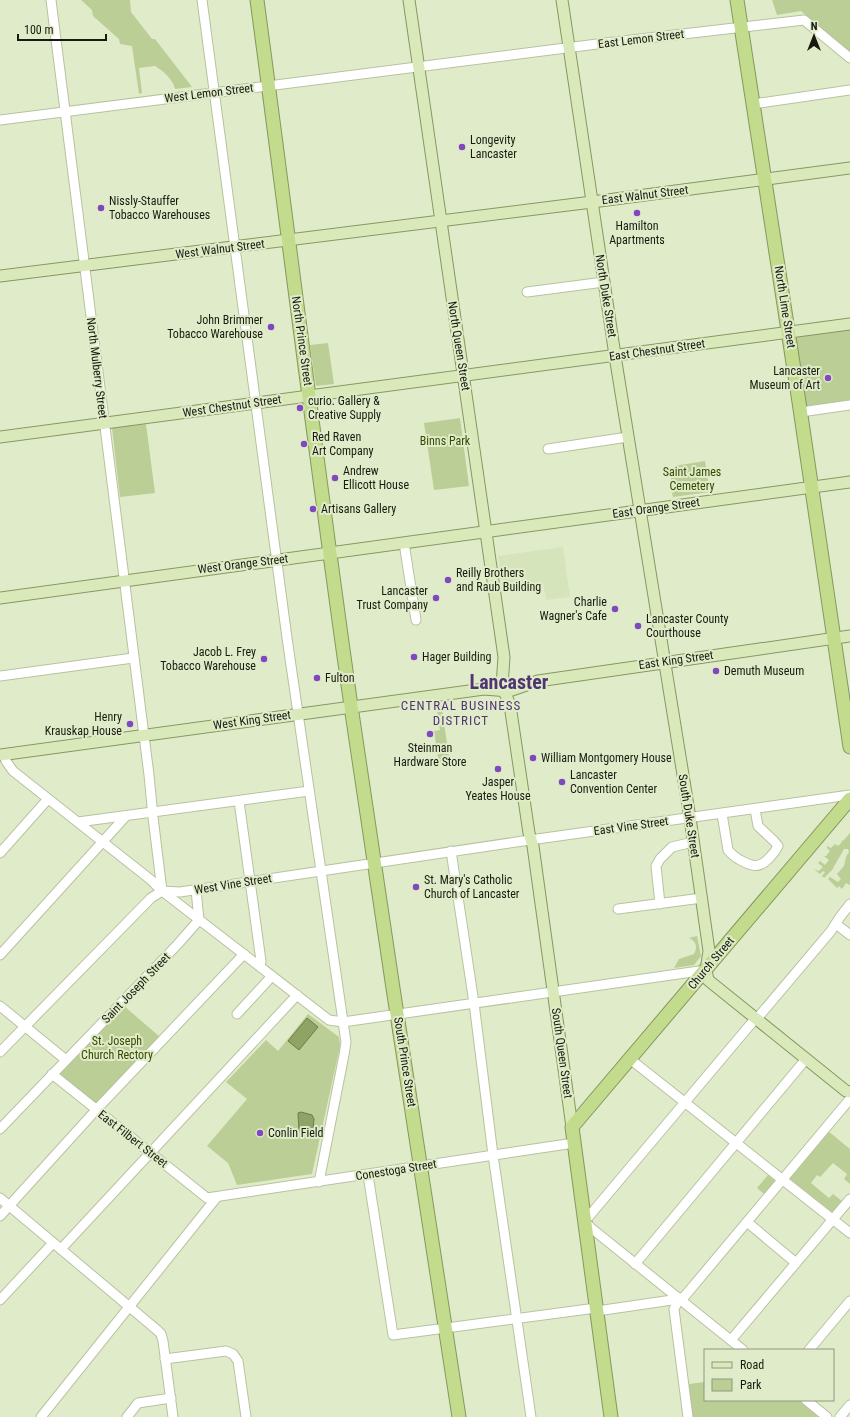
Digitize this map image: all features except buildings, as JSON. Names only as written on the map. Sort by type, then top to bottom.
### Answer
[{"type":"highway","name":"North Prince Street","points":[[257,0],[330,553],[352,706]]},
{"type":"highway","name":"North Lime Street","points":[[737,0],[801,412],[833,638],[848,716],[850,747]]},
{"type":"highway","name":"South Prince Street","points":[[352,706],[374,863],[459,1417]]},
{"type":"highway","name":"Church Street","points":[[572,1128],[850,799]]},
{"type":"highway","name":"South Queen Street","points":[[572,1128],[611,1417]]},
{"type":"main road","name":"North Queen Street","points":[[409,0],[504,657],[502,679],[503,691]]},
{"type":"main road","name":"North Duke Street","points":[[562,0],[615,355],[664,662]]},
{"type":"main road","name":"East Walnut Street","points":[[440,221],[850,168]]},
{"type":"main road","name":"West Walnut Street","points":[[0,276],[440,221]]},
{"type":"main road","name":"East Chestnut Street","points":[[463,375],[850,324]]},
{"type":"main road","name":"West Chestnut Street","points":[[0,437],[463,375]]},
{"type":"main road","name":"East Orange Street","points":[[486,531],[850,482]]},
{"type":"main road","name":"West Orange Street","points":[[0,598],[486,531]]},
{"type":"main road","name":"East King Street","points":[[503,691],[516,689],[538,681],[850,636]]},
{"type":"main road","name":"South Duke Street","points":[[664,662],[702,898],[709,951],[706,970]]},
{"type":"main road","name":"West King Street","points":[[2,755],[484,688],[503,691]]},
{"type":"main road","name":"South Queen Street","points":[[503,691],[510,706],[533,846],[572,1128]]},
{"type":"main road","points":[[706,970],[806,1059],[846,1091],[850,1092]]},
{"type":"main road","points":[[758,1017],[850,1087]]},
{"type":"street","name":"North Mulberry Street","points":[[51,0],[144,735],[162,891]]},
{"type":"street","points":[[202,0],[276,560],[346,1048],[319,1182]]},
{"type":"street","name":"East Lemon Street","points":[[418,67],[804,20],[850,58]]},
{"type":"street","name":"West Lemon Street","points":[[0,120],[418,67]]},
{"type":"street","points":[[753,104],[850,90]]},
{"type":"street","points":[[527,292],[604,282]]},
{"type":"street","points":[[801,412],[850,405]]},
{"type":"street","points":[[548,449],[628,437]]},
{"type":"street","points":[[404,543],[416,620]]},
{"type":"street","points":[[0,676],[134,658]]},
{"type":"street","points":[[2,755],[11,769],[151,880],[162,891],[329,1020],[343,1022],[706,970]]},
{"type":"street","points":[[78,822],[309,791]]},
{"type":"street","name":"East Vine Street","points":[[531,840],[850,795]]},
{"type":"street","points":[[0,853],[48,798]]},
{"type":"street","points":[[239,801],[261,961],[260,966]]},
{"type":"street","points":[[722,814],[728,850],[731,854],[747,864],[757,866],[764,864],[778,846],[758,826],[755,809]]},
{"type":"street","points":[[0,955],[126,816]]},
{"type":"street","name":"West Vine Street","points":[[162,891],[180,892],[196,890],[321,870],[531,840]]},
{"type":"street","points":[[660,904],[656,866],[660,859],[672,847],[693,842]]},
{"type":"street","points":[[452,851],[474,1004],[493,1155],[531,1417]]},
{"type":"street","points":[[196,890],[199,920]]},
{"type":"street","points":[[0,1052],[126,922],[151,898],[162,891]]},
{"type":"street","points":[[618,909],[702,898]]},
{"type":"street","points":[[742,1349],[635,1264],[591,1228],[585,1221],[831,931],[850,904]]},
{"type":"street","name":"Saint Joseph Street","points":[[0,1129],[177,946],[199,920]]},
{"type":"street","points":[[836,924],[850,935]]},
{"type":"street","points":[[0,1216],[96,1110],[244,954]]},
{"type":"street","points":[[237,1014],[272,976]]},
{"type":"street","points":[[61,1249],[152,1153],[297,995]]},
{"type":"street","points":[[0,1006],[66,1060]]},
{"type":"street","points":[[630,1059],[850,1233]]},
{"type":"street","points":[[635,1264],[806,1059]]},
{"type":"street","name":"East Filbert Street","points":[[52,1074],[207,1198],[217,1197]]},
{"type":"street","points":[[368,1175],[393,1335],[516,1318],[679,1299],[684,1297],[850,1099]]},
{"type":"street","name":"Conestoga Street","points":[[217,1197],[574,1143]]},
{"type":"street","points":[[41,1417],[217,1197]]},
{"type":"street","points":[[0,1198],[130,1306],[161,1334],[173,1417]]},
{"type":"street","points":[[731,1340],[850,1199]]},
{"type":"street","points":[[747,1222],[796,1263]]},
{"type":"street","points":[[0,1300],[53,1243]]},
{"type":"street","points":[[679,1299],[674,1310],[688,1417]]},
{"type":"street","points":[[810,1349],[850,1301]]},
{"type":"street","points":[[165,1359],[221,1352],[233,1354],[238,1361],[246,1417]]},
{"type":"street","points":[[127,1417],[138,1404],[171,1398]]},
{"type":"street","points":[[807,1401],[827,1417]]},
{"type":"street","points":[[840,1417],[850,1405]]},
{"type":"shaded area","points":[[563,547],[570,597],[546,600],[543,583],[503,589],[498,556]]},
{"type":"shaded area","points":[[307,1018],[318,1027],[299,1050],[288,1041]]},
{"type":"shaded area","points":[[301,1112],[312,1115],[314,1119],[313,1129],[307,1133],[299,1131],[298,1113]]},
{"type":"green space","points":[[81,0],[130,0],[131,12],[152,39],[155,39],[192,87],[175,89],[170,79],[155,66],[139,68],[142,93],[139,94],[132,46],[120,44],[119,39],[93,16],[92,10]]},
{"type":"green space","points":[[772,0],[850,0],[850,53],[801,11],[777,15]]},
{"type":"green space","points":[[850,329],[850,402],[806,408],[796,337]]},
{"type":"green space","points":[[328,343],[334,384],[316,386],[310,345]]},
{"type":"green space","name":"Binns Park","points":[[460,418],[469,486],[434,490],[424,423]]},
{"type":"green space","points":[[146,424],[155,493],[120,497],[112,428]]},
{"type":"green space","name":"Saint James Cemetery","points":[[705,461],[710,492],[673,497],[672,493],[675,492],[675,490],[671,487],[671,478],[676,478],[674,466]]},
{"type":"green space","points":[[441,703],[450,763],[439,764],[434,731],[440,730],[436,704]]},
{"type":"green space","points":[[850,833],[850,884],[849,885],[846,883],[842,889],[839,886],[837,888],[828,879],[830,877],[838,882],[841,879],[837,874],[844,866],[849,852],[848,849],[844,849],[832,870],[824,878],[822,876],[825,872],[823,871],[820,874],[814,869],[819,871],[823,867],[818,863],[820,861],[825,865],[829,860],[824,856],[826,856],[830,851],[827,846],[831,848],[835,844],[838,846],[842,842],[841,840],[843,841]]},
{"type":"green space","points":[[697,936],[701,956],[694,965],[674,968],[679,959],[694,954],[696,944],[689,938]]},
{"type":"green space","name":"St. Joseph Church Rectory","points":[[124,1006],[160,1037],[96,1105],[58,1073]]},
{"type":"green space","points":[[308,1014],[339,1037],[340,1046],[312,1174],[237,1185],[228,1163],[207,1146],[247,1099],[226,1082],[266,1040],[278,1051]]},
{"type":"green space","points":[[828,1131],[850,1149],[850,1184],[844,1179],[847,1174],[833,1163],[820,1177],[817,1175],[811,1183],[829,1198],[833,1194],[842,1201],[832,1212],[789,1178]]},
{"type":"green space","points":[[768,1175],[775,1181],[764,1194],[757,1188]]},
{"type":"green space","points":[[704,1382],[704,1401],[800,1401],[821,1417],[692,1417],[689,1384]]},
{"type":"place","name":"Longevity Lancaster","points":[[462,147]]},
{"type":"place","name":"Nissly-Stauffer Tobacco Warehouses","points":[[101,208]]},
{"type":"place","name":"Hamilton Apartments","points":[[637,213]]},
{"type":"place","name":"John Brimmer Tobacco Warehouse","points":[[271,327]]},
{"type":"place","name":"Lancaster Museum of Art","points":[[828,378]]},
{"type":"place","name":"curio. Gallery & Creative Supply","points":[[300,408]]},
{"type":"place","name":"Red Raven Art Company","points":[[304,444]]},
{"type":"place","name":"Andrew Ellicott House","points":[[335,478]]},
{"type":"place","name":"Artisans Gallery","points":[[313,509]]},
{"type":"place","name":"Reilly Brothers and Raub Building","points":[[448,580]]},
{"type":"place","name":"Lancaster Trust Company","points":[[436,598]]},
{"type":"place","name":"Charlie Wagner's Cafe","points":[[615,609]]},
{"type":"place","name":"Lancaster County Courthouse","points":[[638,626]]},
{"type":"place","name":"Hager Building","points":[[414,657]]},
{"type":"place","name":"Jacob L. Frey Tobacco Warehouse","points":[[264,659]]},
{"type":"place","name":"Demuth Museum","points":[[716,671]]},
{"type":"place","name":"Fulton","points":[[317,678]]},
{"type":"place","name":"Henry Krauskap House","points":[[130,724]]},
{"type":"place","name":"Steinman Hardware Store","points":[[430,734]]},
{"type":"place","name":"William Montgomery House","points":[[533,758]]},
{"type":"place","name":"Jasper Yeates House","points":[[498,769]]},
{"type":"place","name":"Lancaster Convention Center","points":[[562,782]]},
{"type":"place","name":"St. Mary's Catholic Church of Lancaster","points":[[416,887]]},
{"type":"place","name":"Conlin Field","points":[[260,1133]]},
{"type":"district","name":"Lancaster","points":[[509,682]]},
{"type":"district","name":"CENTRAL BUSINESS DISTRICT","points":[[461,712]]}]
